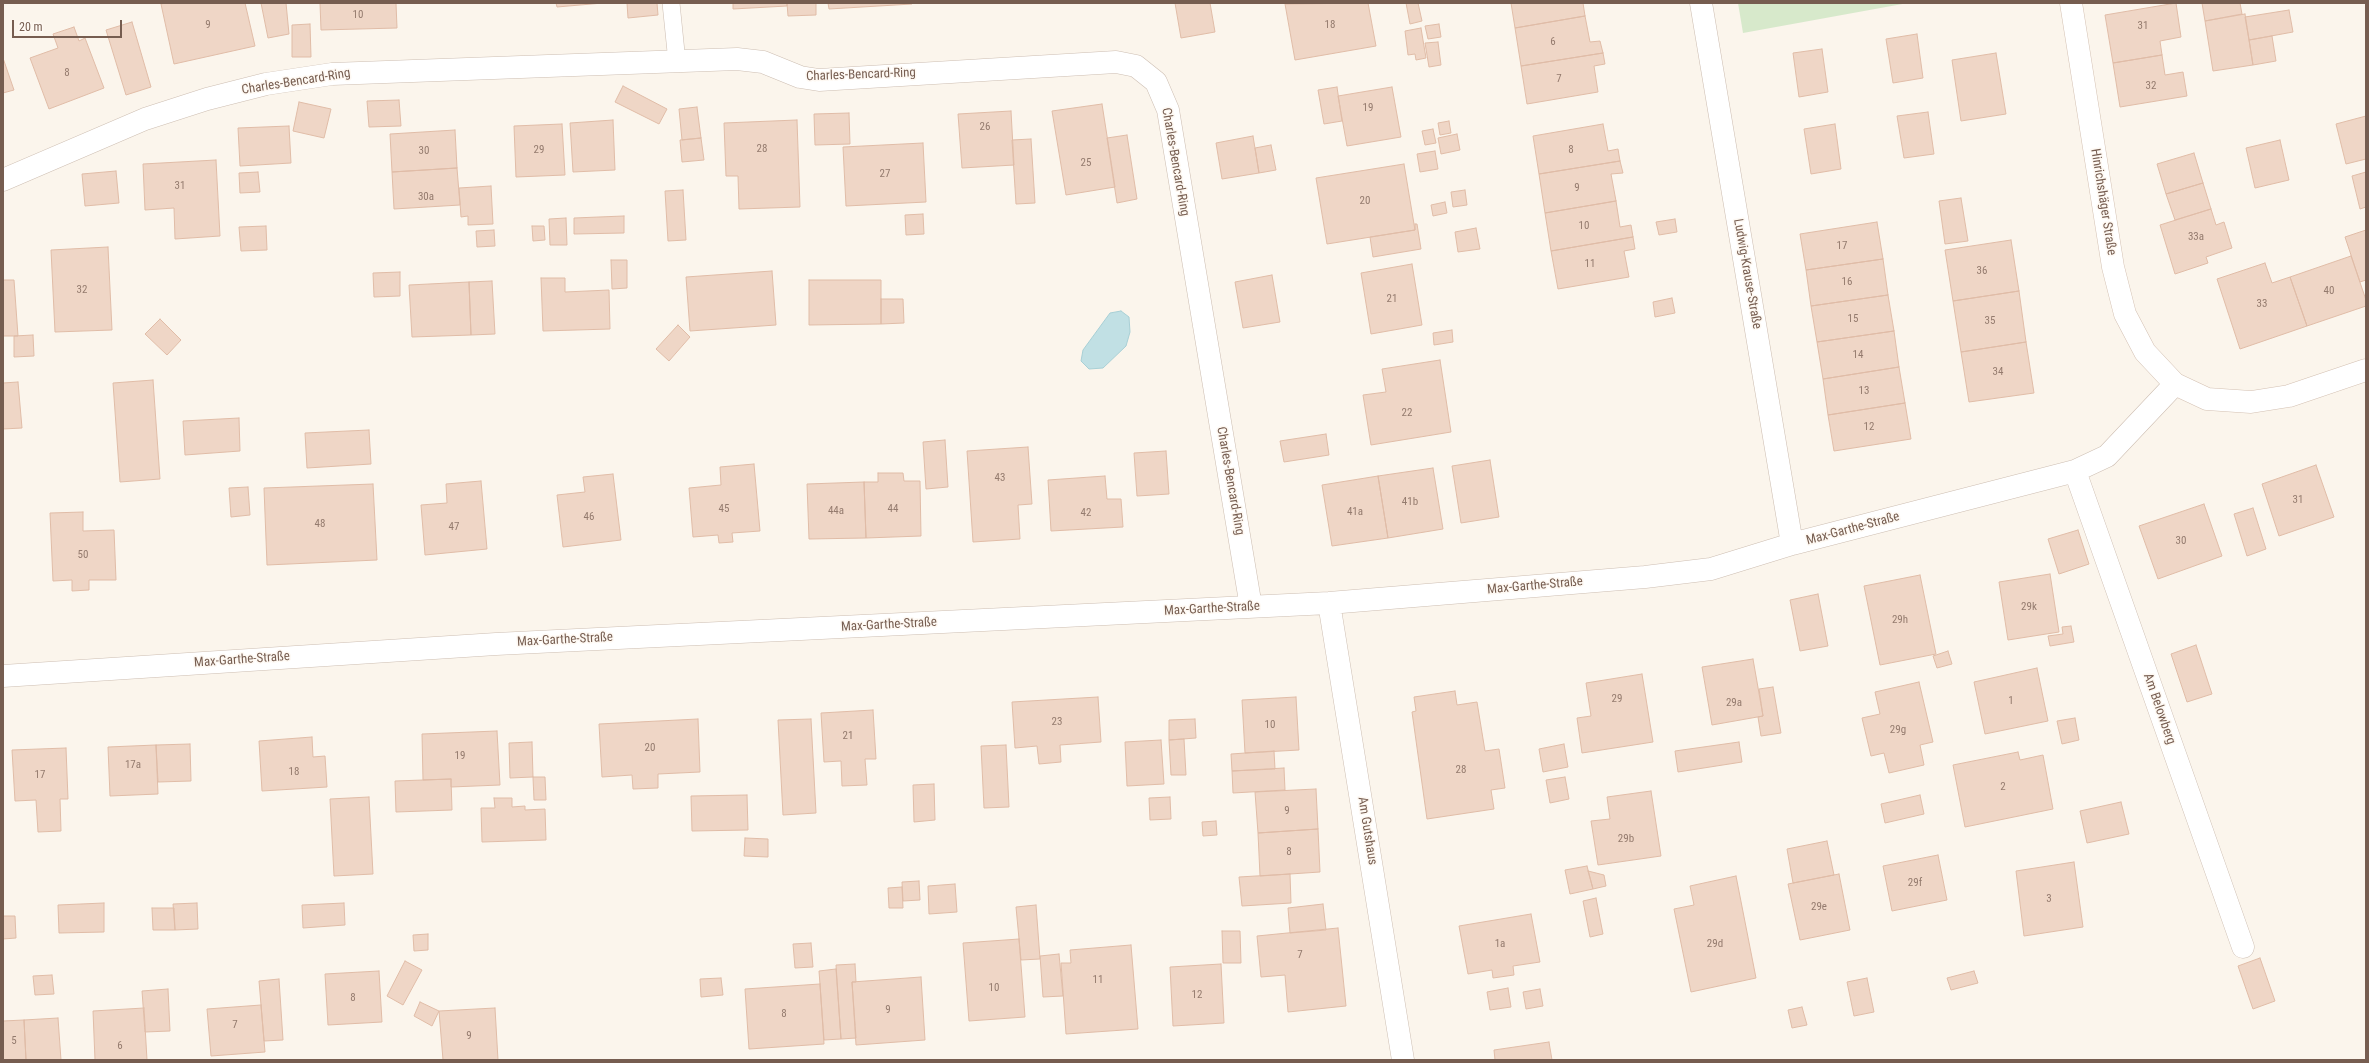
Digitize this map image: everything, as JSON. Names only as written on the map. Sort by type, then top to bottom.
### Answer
[{"type":"street","name":"Ludwig-Krause-Straße","points":[[1701,3],[1792,544]]},
{"type":"street","name":"Hinrichshäger Straße","points":[[2071,3],[2113,267],[2125,314],[2145,352],[2175,384]]},
{"type":"street","name":"Charles-Bencard-Ring","points":[[3,180],[146,119],[207,99],[266,84],[332,74],[444,68],[737,59],[762,62],[800,77],[819,80],[1116,62],[1136,66],[1156,82],[1168,110],[1251,607]]},
{"type":"street","points":[[2175,384],[2207,399],[2250,402],[2289,396],[2366,370]]},
{"type":"street","name":"Max-Garthe-Straße","points":[[3,676],[496,644],[1329,603],[1646,577],[1711,569],[1792,544],[2075,471],[2107,456],[2175,384]]},
{"type":"street","name":"Am Belowberg","points":[[2075,471],[2243,947]]},
{"type":"street","name":"Am Gutshaus","points":[[1329,603],[1397,1060]]},
{"type":"lane","points":[[671,3],[677,62]]},
{"type":"green space","points":[[1738,3],[1908,3],[1743,33]]},
{"type":"water","points":[[1121,311],[1129,317],[1130,332],[1126,346],[1103,368],[1089,369],[1081,361],[1083,350],[1110,313]]},
{"type":"building","points":[[245,3],[255,46],[174,64],[161,4]]},
{"type":"building","points":[[261,3],[286,3],[289,34],[268,38]]},
{"type":"building","points":[[320,3],[396,3],[397,28],[321,30]]},
{"type":"building","points":[[556,3],[603,3],[557,7]]},
{"type":"building","points":[[627,3],[657,3],[658,15],[628,18]]},
{"type":"building","points":[[733,3],[787,3],[787,6],[733,9]]},
{"type":"building","points":[[787,3],[816,3],[816,15],[788,16]]},
{"type":"building","points":[[828,3],[912,3],[912,4],[829,9]]},
{"type":"building","points":[[1175,3],[1210,3],[1215,32],[1181,38]]},
{"type":"building","points":[[1368,3],[1376,46],[1295,60],[1285,4]]},
{"type":"building","points":[[1406,3],[1418,3],[1422,21],[1410,24]]},
{"type":"building","points":[[1511,3],[1583,3],[1585,16],[1515,28]]},
{"type":"building","points":[[2176,3],[2181,37],[2160,41],[2162,55],[2113,63],[2105,15]]},
{"type":"building","points":[[2202,3],[2240,3],[2242,14],[2205,21]]},
{"type":"building","points":[[2289,10],[2293,32],[2249,40],[2245,17]]},
{"type":"building","points":[[2245,14],[2253,65],[2213,71],[2205,21]]},
{"type":"building","points":[[1585,16],[1590,42],[1600,41],[1603,53],[1521,66],[1515,28]]},
{"type":"building","points":[[132,22],[151,87],[126,95],[106,30]]},
{"type":"building","points":[[310,24],[311,57],[292,57],[292,25]]},
{"type":"building","points":[[1439,24],[1441,37],[1428,39],[1425,26]]},
{"type":"building","points":[[74,27],[79,41],[85,38],[104,88],[49,109],[30,58],[58,48],[53,34]]},
{"type":"building","points":[[1421,28],[1426,58],[1416,60],[1415,54],[1408,55],[1405,31]]},
{"type":"building","points":[[1917,34],[1923,78],[1893,83],[1886,39]]},
{"type":"building","points":[[2272,36],[2276,61],[2253,65],[2249,40]]},
{"type":"building","points":[[1438,42],[1441,65],[1429,67],[1425,43]]},
{"type":"building","points":[[1822,49],[1828,92],[1799,97],[1793,53]]},
{"type":"building","points":[[1603,53],[1605,64],[1594,66],[1598,92],[1527,104],[1521,66]]},
{"type":"building","points":[[1996,53],[2006,114],[1961,121],[1952,60]]},
{"type":"building","points":[[2162,55],[2165,75],[2183,72],[2187,96],[2120,107],[2113,63]]},
{"type":"building","points":[[3,58],[14,90],[3,93]]},
{"type":"building","points":[[623,86],[667,109],[659,124],[615,102]]},
{"type":"building","points":[[1337,87],[1342,121],[1324,124],[1318,90]]},
{"type":"building","points":[[1392,87],[1401,137],[1347,146],[1338,96]]},
{"type":"building","points":[[399,100],[401,126],[369,127],[367,101]]},
{"type":"building","points":[[299,102],[331,109],[324,138],[293,131]]},
{"type":"building","points":[[1102,104],[1115,187],[1066,195],[1052,111]]},
{"type":"building","points":[[697,107],[701,138],[682,140],[679,109]]},
{"type":"building","points":[[1011,111],[1014,165],[962,168],[958,114]]},
{"type":"building","points":[[1928,112],[1934,154],[1904,158],[1897,116]]},
{"type":"building","points":[[849,113],[850,144],[815,145],[814,114]]},
{"type":"building","points":[[2366,116],[2366,159],[2346,164],[2336,124]]},
{"type":"building","points":[[613,120],[615,170],[573,172],[570,123]]},
{"type":"building","points":[[797,120],[800,207],[739,209],[738,176],[726,176],[724,123]]},
{"type":"building","points":[[1449,121],[1451,133],[1440,135],[1438,123]]},
{"type":"building","points":[[562,124],[565,175],[516,177],[514,126]]},
{"type":"building","points":[[1603,124],[1608,151],[1618,149],[1620,161],[1539,174],[1533,136]]},
{"type":"building","points":[[1835,124],[1841,169],[1811,174],[1804,129]]},
{"type":"building","points":[[289,126],[291,163],[240,166],[238,128]]},
{"type":"building","points":[[1433,129],[1436,143],[1425,145],[1422,131]]},
{"type":"building","points":[[455,130],[457,168],[392,172],[390,134]]},
{"type":"building","points":[[1457,134],[1460,150],[1441,154],[1438,138]]},
{"type":"building","points":[[1127,135],[1137,199],[1117,203],[1107,138]]},
{"type":"building","points":[[1253,136],[1259,173],[1222,179],[1216,143]]},
{"type":"building","points":[[701,138],[704,160],[682,162],[680,140]]},
{"type":"building","points":[[1031,139],[1035,203],[1016,204],[1012,140]]},
{"type":"building","points":[[2280,140],[2289,180],[2255,188],[2246,148]]},
{"type":"building","points":[[923,143],[926,202],[846,206],[843,147]]},
{"type":"building","points":[[1271,145],[1276,170],[1259,173],[1255,148]]},
{"type":"building","points":[[1435,151],[1438,169],[1420,172],[1417,154]]},
{"type":"building","points":[[2194,153],[2203,183],[2166,194],[2157,164]]},
{"type":"building","points":[[216,160],[220,236],[175,239],[174,208],[145,210],[143,164]]},
{"type":"building","points":[[1620,161],[1623,173],[1611,174],[1616,201],[1545,213],[1539,174]]},
{"type":"building","points":[[1404,164],[1415,230],[1327,244],[1316,178]]},
{"type":"building","points":[[457,168],[460,205],[394,209],[392,172]]},
{"type":"building","points":[[116,171],[119,203],[85,206],[82,174]]},
{"type":"building","points":[[258,172],[260,192],[240,193],[239,173]]},
{"type":"building","points":[[2366,172],[2366,207],[2360,209],[2352,176]]},
{"type":"building","points":[[2203,183],[2211,209],[2175,220],[2166,194]]},
{"type":"building","points":[[491,186],[493,224],[468,225],[468,216],[461,217],[459,188]]},
{"type":"building","points":[[683,190],[686,240],[668,241],[665,191]]},
{"type":"building","points":[[1465,190],[1467,205],[1453,207],[1451,192]]},
{"type":"building","points":[[1961,198],[1968,241],[1945,244],[1939,201]]},
{"type":"building","points":[[1616,201],[1620,227],[1631,225],[1633,237],[1551,251],[1545,213]]},
{"type":"building","points":[[1445,202],[1447,213],[1433,216],[1431,205]]},
{"type":"building","points":[[2211,209],[2216,225],[2224,222],[2232,248],[2206,257],[2208,263],[2175,274],[2160,225]]},
{"type":"building","points":[[923,214],[924,234],[906,235],[905,215]]},
{"type":"building","points":[[624,216],[624,233],[574,234],[574,218]]},
{"type":"building","points":[[566,218],[567,245],[550,245],[549,219]]},
{"type":"building","points":[[1675,219],[1677,232],[1659,235],[1656,222]]},
{"type":"building","points":[[1877,222],[1883,259],[1806,270],[1800,234]]},
{"type":"building","points":[[1415,224],[1417,224],[1421,249],[1373,257],[1370,237],[1415,230]]},
{"type":"building","points":[[266,226],[267,250],[241,251],[239,227]]},
{"type":"building","points":[[532,226],[544,226],[545,240],[533,241]]},
{"type":"building","points":[[1476,228],[1480,249],[1458,252],[1455,232]]},
{"type":"building","points":[[494,230],[495,246],[477,247],[476,231]]},
{"type":"building","points":[[2366,230],[2366,280],[2360,282],[2345,237]]},
{"type":"building","points":[[1633,237],[1635,249],[1624,251],[1629,277],[1558,289],[1551,251]]},
{"type":"building","points":[[2011,240],[2019,291],[1953,301],[1945,250]]},
{"type":"building","points":[[108,247],[112,330],[55,332],[51,250]]},
{"type":"building","points":[[2351,256],[2366,300],[2366,306],[2307,326],[2290,277]]},
{"type":"building","points":[[1883,259],[1888,295],[1811,306],[1806,270]]},
{"type":"building","points":[[611,260],[627,260],[627,288],[612,289]]},
{"type":"building","points":[[2265,263],[2272,283],[2290,277],[2307,326],[2240,349],[2217,279]]},
{"type":"building","points":[[1412,264],[1422,325],[1371,334],[1361,273]]},
{"type":"building","points":[[772,271],[776,325],[690,331],[686,277]]},
{"type":"building","points":[[400,272],[400,296],[374,297],[373,273]]},
{"type":"building","points":[[1272,275],[1280,322],[1243,328],[1235,282]]},
{"type":"building","points":[[541,278],[565,278],[565,292],[609,290],[610,329],[543,331]]},
{"type":"building","points":[[3,280],[14,280],[18,336],[3,336]]},
{"type":"building","points":[[809,280],[881,280],[881,324],[809,325]]},
{"type":"building","points":[[492,281],[495,334],[471,335],[469,282]]},
{"type":"building","points":[[469,282],[471,335],[412,337],[409,285]]},
{"type":"building","points":[[2019,291],[2026,342],[1961,352],[1953,301]]},
{"type":"building","points":[[1888,295],[1894,331],[1817,342],[1811,306]]},
{"type":"building","points":[[1672,298],[1675,313],[1655,317],[1653,302]]},
{"type":"building","points":[[881,299],[903,299],[904,323],[881,324]]},
{"type":"building","points":[[160,319],[181,340],[167,355],[145,334]]},
{"type":"building","points":[[678,325],[690,337],[669,361],[656,349]]},
{"type":"building","points":[[1452,330],[1453,342],[1434,345],[1433,333]]},
{"type":"building","points":[[1894,331],[1899,367],[1823,379],[1817,342]]},
{"type":"building","points":[[33,335],[34,356],[14,357],[14,336]]},
{"type":"building","points":[[2026,342],[2034,393],[1969,402],[1961,352]]},
{"type":"building","points":[[1440,360],[1451,432],[1371,445],[1363,395],[1386,392],[1382,369]]},
{"type":"building","points":[[1899,367],[1905,403],[1828,415],[1823,379]]},
{"type":"building","points":[[153,380],[160,479],[120,482],[113,383]]},
{"type":"building","points":[[18,382],[22,428],[3,429],[3,383]]},
{"type":"building","points":[[1905,403],[1911,439],[1834,451],[1828,415]]},
{"type":"building","points":[[239,418],[240,451],[185,455],[183,421]]},
{"type":"building","points":[[369,430],[371,464],[307,468],[305,433]]},
{"type":"building","points":[[1326,434],[1329,455],[1284,462],[1280,441]]},
{"type":"building","points":[[945,440],[948,487],[926,489],[923,442]]},
{"type":"building","points":[[1028,447],[1032,504],[1018,505],[1020,539],[973,542],[967,451]]},
{"type":"building","points":[[1166,451],[1169,494],[1137,496],[1134,453]]},
{"type":"building","points":[[1490,460],[1499,517],[1461,523],[1452,466]]},
{"type":"building","points":[[754,464],[760,531],[732,533],[733,542],[719,543],[718,535],[693,537],[689,488],[721,485],[720,467]]},
{"type":"building","points":[[2316,465],[2334,517],[2279,536],[2262,484]]},
{"type":"building","points":[[1433,468],[1443,529],[1388,538],[1378,476]]},
{"type":"building","points":[[878,473],[903,473],[904,481],[920,481],[921,536],[866,538],[864,482],[878,482]]},
{"type":"building","points":[[613,474],[621,540],[563,547],[557,495],[585,492],[583,477]]},
{"type":"building","points":[[1105,476],[1107,499],[1121,499],[1123,527],[1051,531],[1048,480]]},
{"type":"building","points":[[1378,476],[1388,538],[1332,546],[1322,485]]},
{"type":"building","points":[[481,481],[487,549],[425,555],[421,505],[447,503],[446,484]]},
{"type":"building","points":[[864,482],[866,538],[809,539],[807,484]]},
{"type":"building","points":[[373,484],[377,560],[267,565],[264,488]]},
{"type":"building","points":[[248,487],[250,515],[231,517],[229,488]]},
{"type":"building","points":[[2204,504],[2222,556],[2158,579],[2139,526]]},
{"type":"building","points":[[2253,508],[2266,549],[2247,556],[2234,514]]},
{"type":"building","points":[[83,512],[83,531],[114,530],[116,580],[89,580],[89,590],[72,591],[72,580],[53,581],[50,513]]},
{"type":"building","points":[[2078,530],[2089,564],[2059,574],[2048,539]]},
{"type":"building","points":[[2050,574],[2059,632],[2008,640],[1999,582]]},
{"type":"building","points":[[1920,575],[1936,654],[1880,665],[1864,586]]},
{"type":"building","points":[[1818,594],[1828,646],[1800,651],[1790,600]]},
{"type":"building","points":[[2071,626],[2074,642],[2050,646],[2048,636],[2063,634],[2062,627]]},
{"type":"building","points":[[2196,645],[2212,694],[2187,702],[2171,654]]},
{"type":"building","points":[[1948,651],[1952,664],[1937,668],[1933,656]]},
{"type":"building","points":[[1753,659],[1763,716],[1712,725],[1702,667]]},
{"type":"building","points":[[2037,668],[2048,721],[1985,734],[1974,682]]},
{"type":"building","points":[[1642,674],[1653,742],[1582,753],[1577,718],[1591,716],[1586,683]]},
{"type":"building","points":[[1919,682],[1933,742],[1920,745],[1924,765],[1889,773],[1884,753],[1871,756],[1862,718],[1880,714],[1875,692]]},
{"type":"building","points":[[1773,687],[1781,733],[1761,736],[1758,717],[1763,716],[1759,689]]},
{"type":"building","points":[[1455,691],[1457,705],[1477,702],[1485,751],[1499,749],[1505,788],[1491,790],[1494,809],[1427,819],[1412,712],[1416,711],[1414,697]]},
{"type":"building","points":[[1098,697],[1101,742],[1060,745],[1061,762],[1039,764],[1037,746],[1015,748],[1012,702]]},
{"type":"building","points":[[1296,697],[1299,750],[1245,753],[1242,700]]},
{"type":"building","points":[[873,710],[876,759],[865,759],[867,785],[842,786],[841,761],[824,762],[821,713]]},
{"type":"building","points":[[2075,718],[2079,740],[2062,744],[2057,721]]},
{"type":"building","points":[[698,719],[700,772],[658,774],[658,788],[633,789],[632,775],[602,777],[599,724]]},
{"type":"building","points":[[811,719],[816,813],[783,815],[778,720]]},
{"type":"building","points":[[1195,719],[1196,738],[1169,740],[1169,720]]},
{"type":"building","points":[[497,731],[500,785],[451,787],[451,779],[423,780],[422,734]]},
{"type":"building","points":[[312,737],[313,757],[325,756],[327,787],[262,791],[259,741]]},
{"type":"building","points":[[1184,739],[1186,775],[1171,775],[1169,740]]},
{"type":"building","points":[[1161,740],[1164,784],[1127,786],[1125,742]]},
{"type":"building","points":[[532,742],[533,777],[510,778],[509,743]]},
{"type":"building","points":[[1739,742],[1742,762],[1678,772],[1675,751]]},
{"type":"building","points":[[190,744],[191,781],[158,782],[156,745]]},
{"type":"building","points":[[1564,744],[1568,767],[1543,772],[1539,749]]},
{"type":"building","points":[[156,745],[158,794],[110,796],[108,747]]},
{"type":"building","points":[[1006,745],[1009,807],[984,808],[981,746]]},
{"type":"building","points":[[66,748],[68,799],[60,799],[61,831],[38,832],[36,800],[15,801],[12,750]]},
{"type":"building","points":[[1274,751],[1275,769],[1232,771],[1231,754]]},
{"type":"building","points":[[2018,752],[2020,760],[2043,755],[2053,809],[1965,827],[1953,765]]},
{"type":"building","points":[[1284,768],[1285,790],[1233,793],[1232,771]]},
{"type":"building","points":[[533,777],[545,777],[546,800],[534,800]]},
{"type":"building","points":[[1565,777],[1569,799],[1550,803],[1546,780]]},
{"type":"building","points":[[451,779],[452,810],[396,812],[395,781]]},
{"type":"building","points":[[934,784],[935,820],[914,822],[913,785]]},
{"type":"building","points":[[1316,789],[1318,829],[1258,833],[1255,792]]},
{"type":"building","points":[[1651,791],[1661,856],[1598,865],[1591,821],[1610,819],[1607,797]]},
{"type":"building","points":[[747,795],[748,830],[692,831],[691,796]]},
{"type":"building","points":[[1920,795],[1924,814],[1885,823],[1881,804]]},
{"type":"building","points":[[369,797],[373,874],[334,876],[330,799]]},
{"type":"building","points":[[1170,797],[1171,819],[1150,820],[1149,798]]},
{"type":"building","points":[[494,798],[512,798],[512,807],[525,806],[525,810],[545,809],[546,840],[482,842],[481,808],[495,808]]},
{"type":"building","points":[[2121,802],[2129,834],[2087,843],[2080,811]]},
{"type":"building","points":[[1216,821],[1217,835],[1203,836],[1202,822]]},
{"type":"building","points":[[1318,829],[1320,872],[1260,876],[1258,833]]},
{"type":"building","points":[[745,838],[768,839],[768,857],[744,856]]},
{"type":"building","points":[[1827,841],[1834,875],[1793,883],[1787,849]]},
{"type":"building","points":[[1938,855],[1947,900],[1892,911],[1883,866]]},
{"type":"building","points":[[2074,862],[2083,927],[2024,936],[2016,871]]},
{"type":"building","points":[[1587,866],[1593,889],[1570,894],[1565,870]]},
{"type":"building","points":[[1588,871],[1604,875],[1606,886],[1593,889]]},
{"type":"building","points":[[1290,874],[1291,903],[1242,906],[1239,877]]},
{"type":"building","points":[[1839,874],[1850,930],[1800,940],[1788,884]]},
{"type":"building","points":[[1736,876],[1756,978],[1691,992],[1674,909],[1694,905],[1690,886]]},
{"type":"building","points":[[919,881],[920,900],[903,901],[902,882]]},
{"type":"building","points":[[955,884],[957,912],[929,914],[928,886]]},
{"type":"building","points":[[902,887],[903,908],[889,908],[888,888]]},
{"type":"building","points":[[1596,898],[1603,934],[1590,937],[1583,901]]},
{"type":"building","points":[[104,903],[104,932],[59,933],[58,905]]},
{"type":"building","points":[[197,903],[198,929],[175,930],[173,904]]},
{"type":"building","points":[[344,903],[345,925],[303,928],[302,905]]},
{"type":"building","points":[[1323,904],[1326,930],[1290,933],[1288,908]]},
{"type":"building","points":[[1036,905],[1040,959],[1021,960],[1016,907]]},
{"type":"building","points":[[152,908],[174,908],[175,930],[153,930]]},
{"type":"building","points":[[1531,914],[1540,962],[1513,966],[1514,975],[1493,978],[1492,970],[1468,974],[1459,926]]},
{"type":"building","points":[[3,916],[15,916],[16,938],[3,939]]},
{"type":"building","points":[[1338,928],[1346,1006],[1288,1012],[1285,975],[1261,977],[1257,936]]},
{"type":"building","points":[[1222,931],[1240,931],[1241,963],[1223,963]]},
{"type":"building","points":[[428,934],[428,950],[414,951],[413,935]]},
{"type":"building","points":[[1019,939],[1025,1017],[969,1021],[963,943]]},
{"type":"building","points":[[811,943],[813,967],[795,968],[793,944]]},
{"type":"building","points":[[1131,945],[1138,1029],[1066,1034],[1061,963],[1071,963],[1070,950]]},
{"type":"building","points":[[1059,954],[1063,996],[1043,997],[1040,956]]},
{"type":"building","points":[[2260,958],[2275,1001],[2253,1009],[2238,966]]},
{"type":"building","points":[[405,961],[422,970],[403,1005],[387,996]]},
{"type":"building","points":[[855,964],[856,982],[852,982],[856,1038],[841,1039],[836,965]]},
{"type":"building","points":[[1221,964],[1224,1023],[1173,1026],[1170,967]]},
{"type":"building","points":[[836,969],[841,1039],[824,1040],[819,971]]},
{"type":"building","points":[[379,971],[382,1022],[328,1025],[325,974]]},
{"type":"building","points":[[1974,971],[1978,983],[1951,990],[1947,978]]},
{"type":"building","points":[[52,975],[54,994],[35,995],[33,976]]},
{"type":"building","points":[[921,977],[925,1040],[856,1045],[852,982]]},
{"type":"building","points":[[721,978],[723,995],[701,997],[700,979]]},
{"type":"building","points":[[1867,978],[1874,1012],[1854,1016],[1847,982]]},
{"type":"building","points":[[279,979],[283,1040],[264,1041],[259,981]]},
{"type":"building","points":[[820,984],[824,1044],[749,1049],[745,989]]},
{"type":"building","points":[[1508,988],[1511,1007],[1490,1010],[1487,992]]},
{"type":"building","points":[[168,989],[170,1031],[145,1032],[142,991]]},
{"type":"building","points":[[1540,989],[1543,1006],[1526,1009],[1523,992]]},
{"type":"building","points":[[420,1002],[439,1011],[432,1026],[414,1016]]},
{"type":"building","points":[[261,1005],[265,1052],[211,1056],[207,1009]]},
{"type":"building","points":[[1802,1007],[1807,1025],[1792,1028],[1788,1010]]},
{"type":"building","points":[[144,1008],[147,1060],[95,1060],[93,1011]]},
{"type":"building","points":[[495,1008],[498,1060],[443,1060],[439,1011]]},
{"type":"building","points":[[58,1018],[61,1060],[26,1060],[24,1020]]},
{"type":"building","points":[[24,1020],[26,1060],[3,1060],[3,1021]]},
{"type":"building","points":[[1549,1042],[1552,1060],[1495,1060],[1494,1050]]}]
